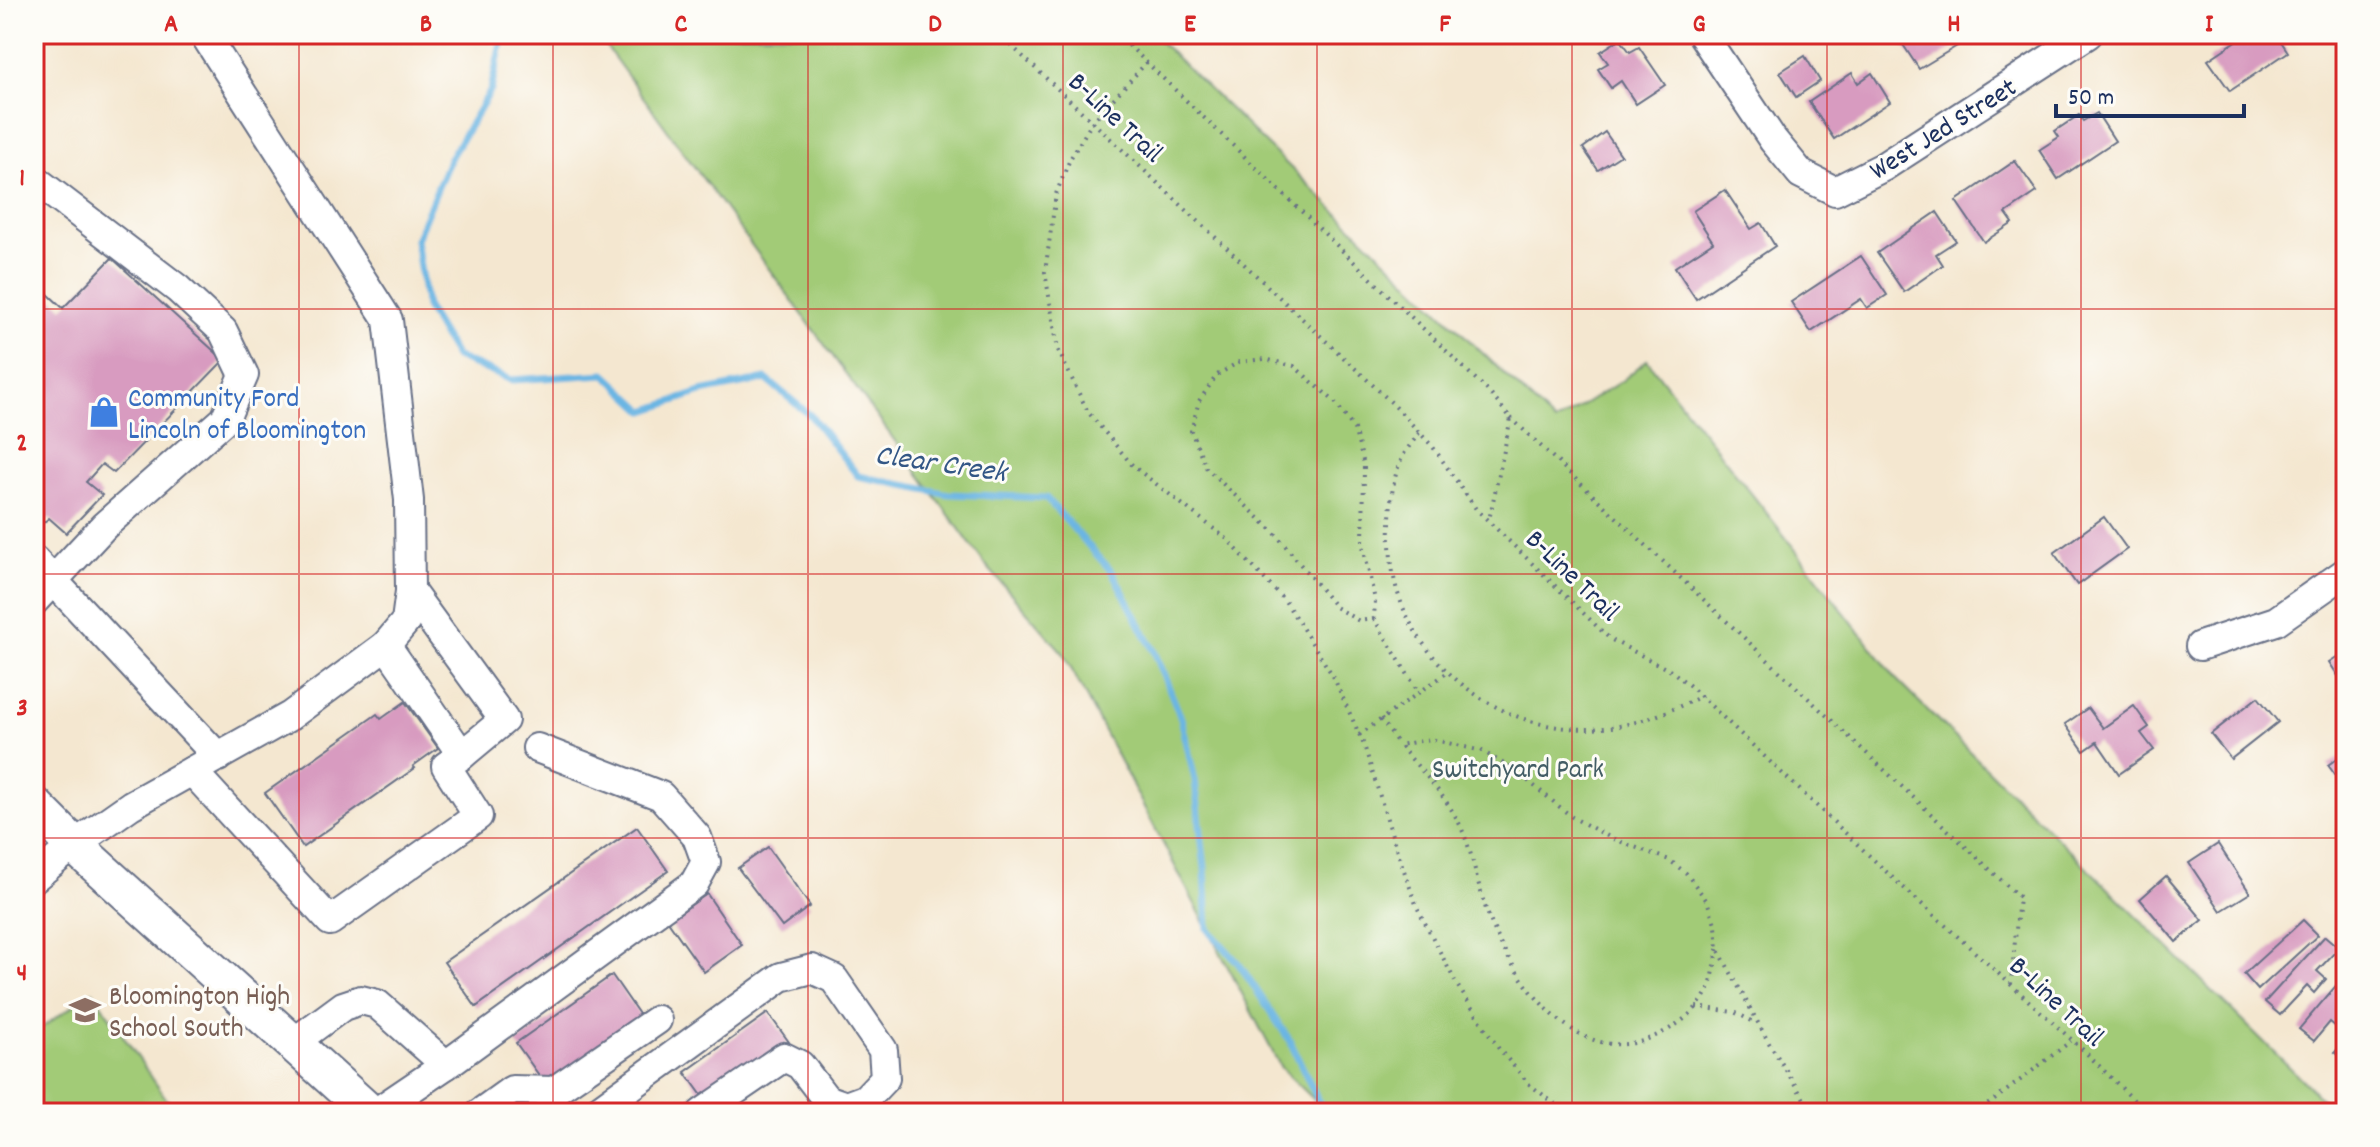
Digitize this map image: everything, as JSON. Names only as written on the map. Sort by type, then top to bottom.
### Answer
[{"type":"main road","points":[[34,805],[74,845],[373,1113]]},
{"type":"street","points":[[34,878],[131,805],[290,716],[386,645],[406,621],[410,591],[409,500],[388,320],[204,34]]},
{"type":"street","name":"West Jed Street","points":[[1702,34],[1773,140],[1801,174],[1835,191],[1883,167],[2088,34]]},
{"type":"street","points":[[34,179],[190,300],[223,331],[244,375],[225,419],[104,526],[34,601]]},
{"type":"street","points":[[34,560],[218,757]]},
{"type":"street","points":[[2200,646],[2276,621],[2346,572]]},
{"type":"street","points":[[192,771],[330,921],[478,816],[446,766],[504,720],[410,591]]},
{"type":"street","points":[[386,645],[462,755]]},
{"type":"street","points":[[373,1113],[446,1065],[694,884],[706,862],[697,837],[661,796],[537,748]]},
{"type":"street","points":[[594,1113],[781,977],[812,969],[834,979],[883,1050],[885,1078],[865,1099],[846,1106],[826,1099],[800,1065],[784,1057],[702,1113]]},
{"type":"street","points":[[293,1043],[343,1006],[361,1000],[377,1004],[446,1065]]},
{"type":"street","points":[[480,1113],[512,1090],[554,1091],[657,1020]]},
{"type":"path","name":"B-Line Trail","points":[[999,34],[1393,404],[1433,447],[1476,509],[1610,639],[1673,672],[1702,696],[2147,1113]]},
{"type":"path","points":[[1117,34],[1486,389],[1511,418],[1642,544],[2019,897],[2011,984]]},
{"type":"path","points":[[1147,62],[1093,121],[1070,159],[1056,194],[1045,272],[1058,350],[1088,412],[1133,466],[1227,539],[1285,601],[1333,676],[1359,735],[1417,907],[1457,985],[1499,1049],[1529,1084],[1567,1113]]},
{"type":"path","points":[[1374,619],[1359,621],[1335,607],[1275,533],[1207,469],[1191,431],[1199,401],[1217,375],[1239,362],[1265,359],[1294,366],[1335,402],[1354,429],[1364,464],[1363,546],[1375,600],[1374,619],[1419,693]]},
{"type":"path","points":[[1489,520],[1511,418]]},
{"type":"path","points":[[1419,433],[1401,458],[1390,506],[1389,547],[1397,591],[1416,631],[1448,672],[1477,696],[1519,718],[1566,728],[1610,729],[1645,721],[1702,696]]},
{"type":"path","points":[[1359,735],[1448,672]]},
{"type":"path","points":[[1381,719],[1399,745],[1436,788],[1459,824],[1474,859],[1484,903],[1509,959],[1543,1006],[1573,1032],[1608,1044],[1637,1043],[1667,1032],[1695,1007],[1708,990],[1718,949],[1716,926],[1707,901],[1686,873],[1669,860],[1611,838],[1572,817],[1516,771],[1482,751],[1431,739],[1399,745]]},
{"type":"path","points":[[1718,949],[1758,1024],[1804,1099],[1817,1113]]},
{"type":"path","points":[[1695,1007],[1734,1012],[1758,1024]]},
{"type":"path","points":[[1974,1113],[2072,1040]]},
{"type":"green space","name":"Switchyard Park","points":[[597,34],[1152,34],[1555,423],[1623,380],[1647,360],[1898,681],[2336,1113],[1328,1113],[1281,1068],[1063,653],[985,564]]},
{"type":"green space","points":[[93,992],[176,1113],[34,1113],[34,1033]]},
{"type":"building","points":[[1896,34],[1970,34],[1972,37],[1919,69]]},
{"type":"building","points":[[2247,34],[2276,34],[2288,52],[2230,91],[2208,60]]},
{"type":"building","points":[[1620,39],[1630,52],[1639,47],[1665,85],[1636,104],[1621,81],[1611,88],[1598,69],[1608,63],[1600,52]]},
{"type":"building","points":[[1805,56],[1820,81],[1796,97],[1780,72]]},
{"type":"building","points":[[1852,73],[1858,83],[1872,73],[1890,102],[1834,139],[1809,102]]},
{"type":"building","points":[[2097,113],[2115,141],[2058,179],[2039,150],[2059,137],[2055,131],[2079,115],[2083,121]]},
{"type":"building","points":[[1605,132],[1621,155],[1598,170],[1583,148]]},
{"type":"building","points":[[2015,161],[2037,192],[2006,213],[2013,223],[1984,242],[1956,201]]},
{"type":"building","points":[[1725,190],[1751,229],[1761,223],[1775,246],[1696,299],[1675,267],[1713,242],[1693,211]]},
{"type":"building","points":[[1937,212],[1956,241],[1936,254],[1943,265],[1904,292],[1877,253]]},
{"type":"building","points":[[1861,256],[1887,295],[1867,308],[1861,299],[1811,332],[1791,302]]},
{"type":"building","name":"Community Ford Lincoln of Bloomington","points":[[112,258],[224,360],[114,473],[102,464],[86,482],[102,495],[66,533],[49,518],[43,523],[34,515],[34,281],[63,308]]},
{"type":"building","points":[[2104,517],[2127,549],[2077,585],[2054,553]]},
{"type":"building","points":[[2346,651],[2346,688],[2329,662]]},
{"type":"building","points":[[2258,697],[2278,722],[2231,759],[2211,734]]},
{"type":"building","points":[[405,702],[438,748],[413,766],[415,768],[303,847],[265,793],[377,714],[381,719]]},
{"type":"building","points":[[2134,706],[2149,727],[2141,733],[2154,750],[2119,774],[2097,742],[2084,751],[2065,724],[2088,708],[2103,728]]},
{"type":"building","points":[[2346,752],[2346,790],[2328,765]]},
{"type":"building","points":[[637,827],[668,871],[476,1007],[444,962]]},
{"type":"building","points":[[2218,844],[2250,893],[2221,911],[2189,863]]},
{"type":"building","points":[[768,847],[810,906],[782,927],[738,868]]},
{"type":"building","points":[[2166,876],[2203,920],[2176,942],[2140,899]]},
{"type":"building","points":[[707,894],[742,945],[704,972],[668,921]]},
{"type":"building","points":[[2303,920],[2318,935],[2258,990],[2244,974]]},
{"type":"building","points":[[2325,936],[2339,948],[2317,971],[2326,979],[2314,993],[2307,986],[2280,1015],[2265,1002]]},
{"type":"building","points":[[2346,974],[2346,1024],[2341,1031],[2330,1022],[2314,1041],[2299,1029]]},
{"type":"building","points":[[612,975],[641,1017],[546,1085],[516,1043]]},
{"type":"building","points":[[768,1013],[789,1042],[706,1101],[685,1072]]},
{"type":"building","points":[[2346,1039],[2346,1061],[2335,1052]]},
{"type":"waterway","name":"Clear Creek","points":[[503,34],[491,90],[450,158],[416,240],[426,307],[456,357],[511,380],[605,374],[645,411],[701,392],[766,379],[811,416],[858,476],[949,494],[1046,498],[1113,573],[1154,651],[1181,718],[1195,780],[1208,929],[1239,964],[1290,1041],[1324,1113]]},
{"type":"place","name":"Community Ford Lincoln of Bloomington","points":[[104,412]]},
{"type":"place","name":"Bloomington High School South","points":[[85,1010]]}]
